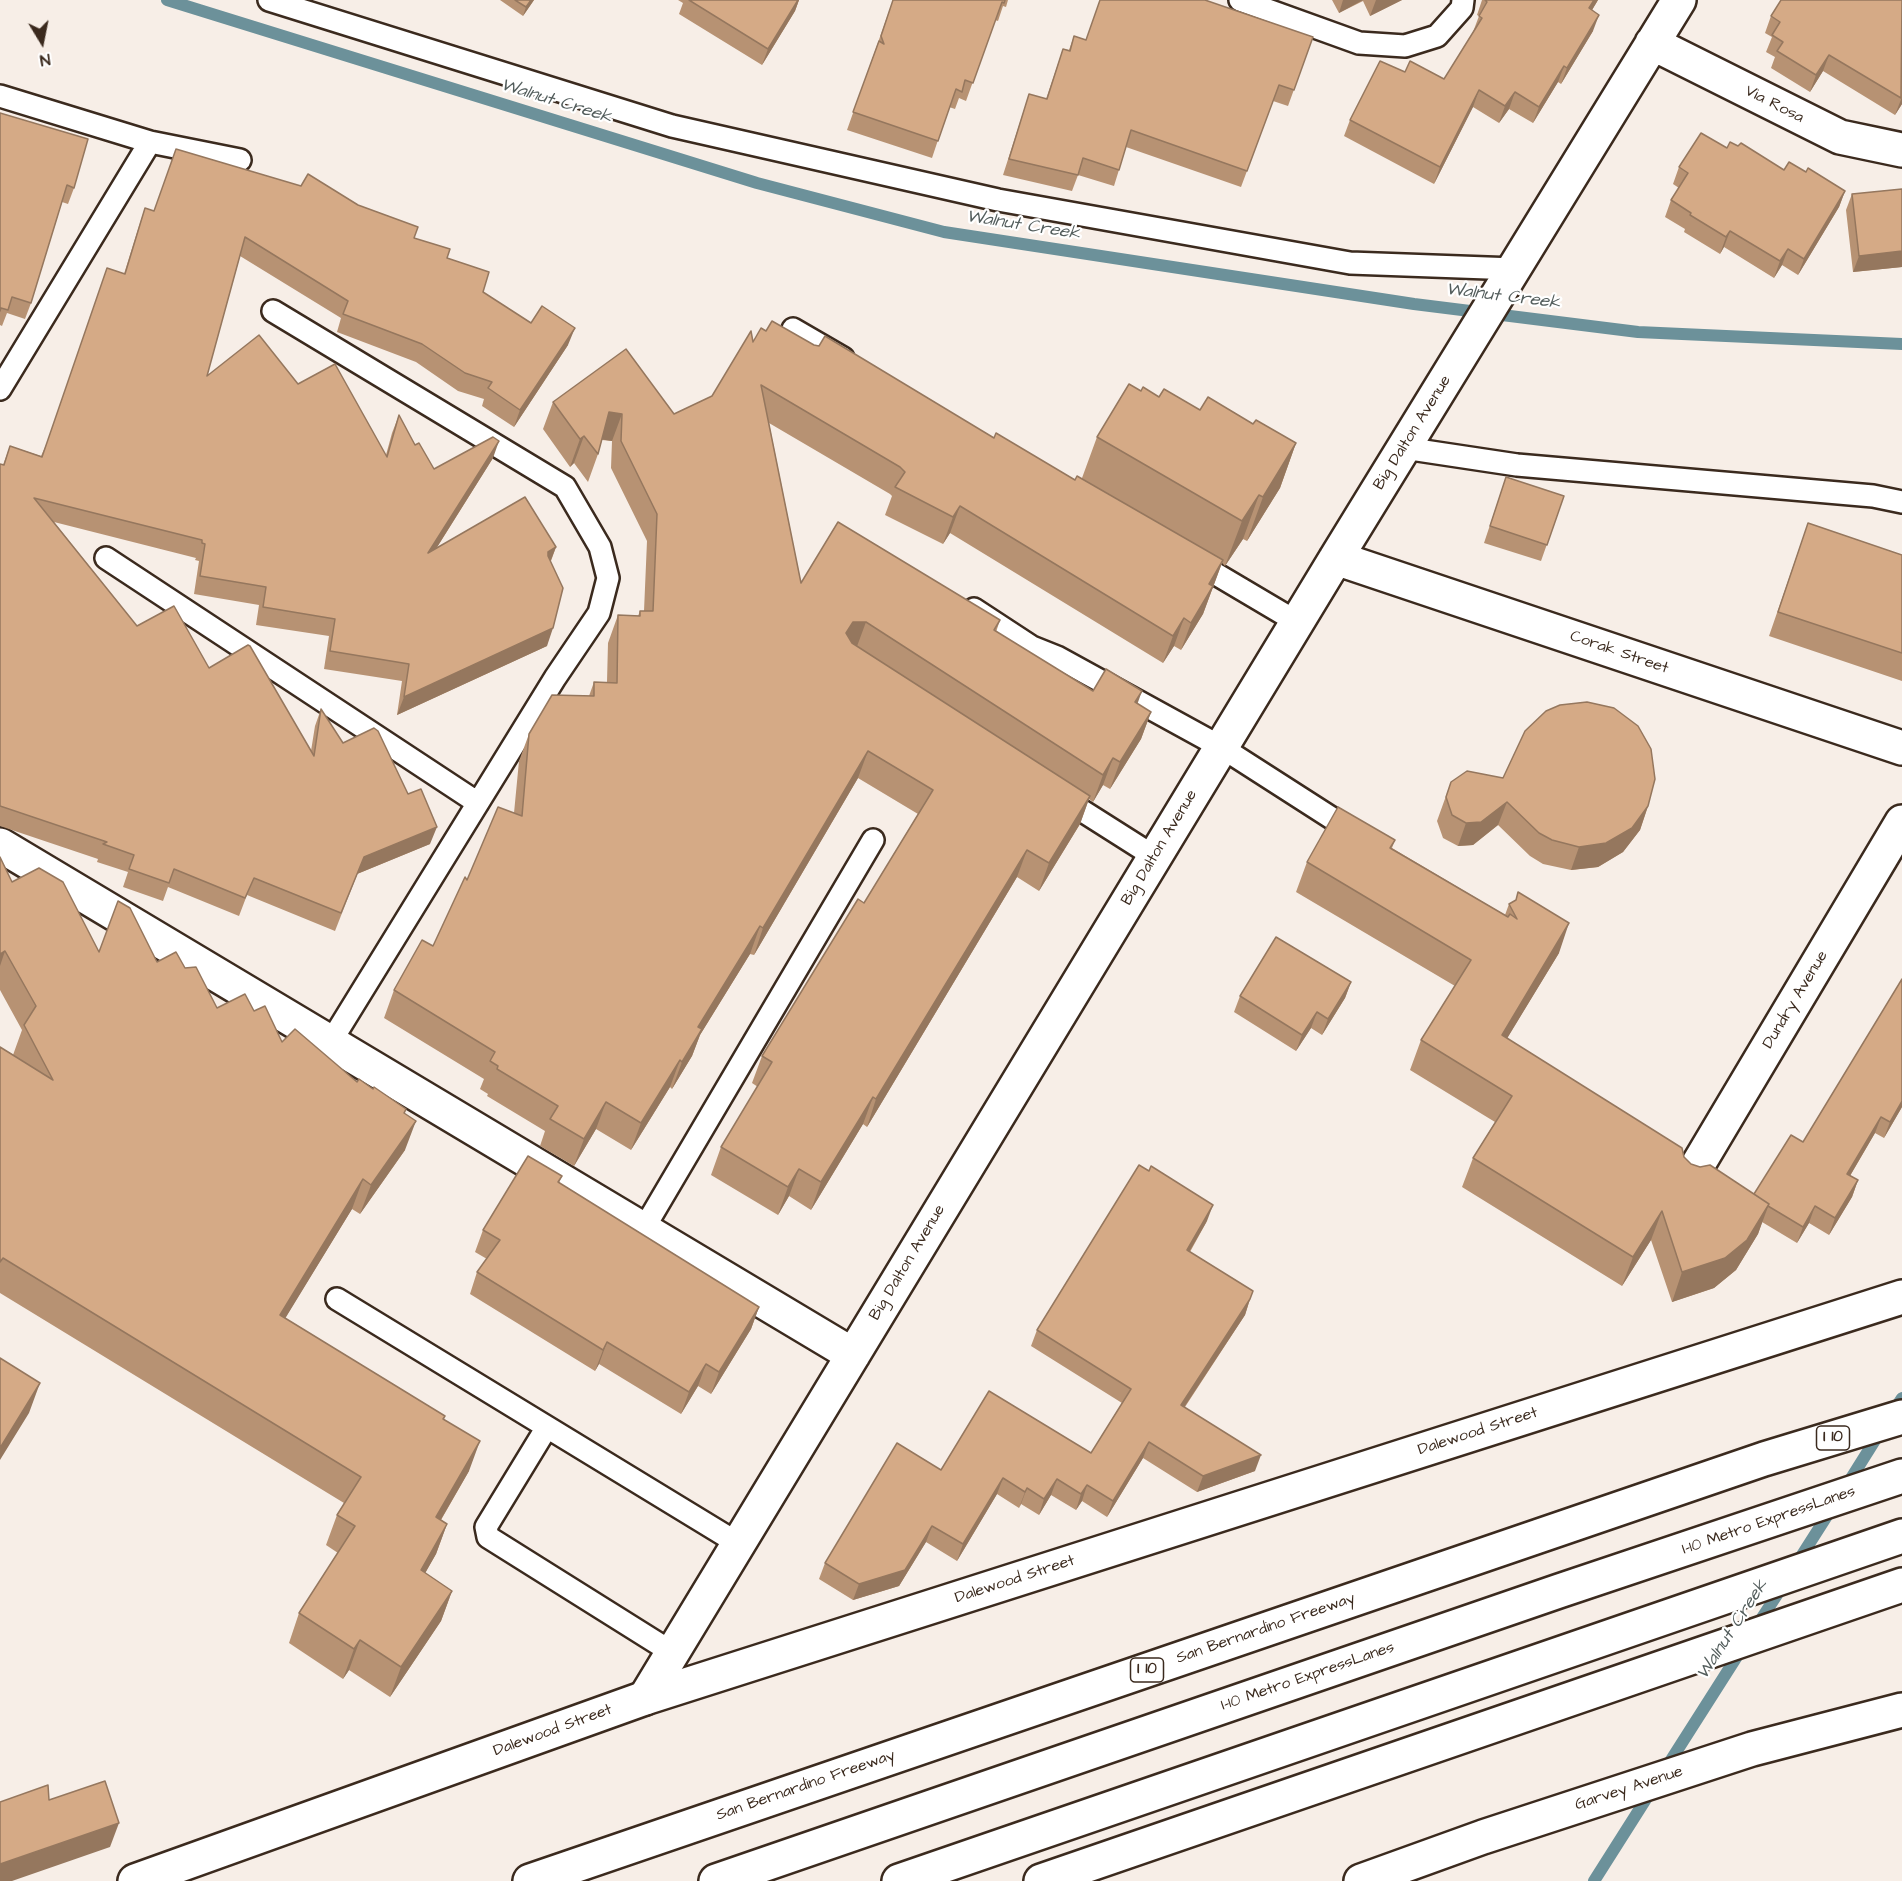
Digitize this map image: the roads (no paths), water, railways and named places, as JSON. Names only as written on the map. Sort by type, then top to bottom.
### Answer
[{"type":"main road","name":"Big Dalton Avenue","points":[[645,1698],[1297,622],[1679,0]]},
{"type":"main road","name":"Via Rosa","points":[[1652,43],[1840,137],[1902,150]]},
{"type":"main road","name":"Corak Street","points":[[1336,558],[1902,748]]},
{"type":"main road","name":"Dundry Avenue","points":[[1690,1178],[1902,822]]},
{"type":"main road","points":[[0,845],[853,1355]]},
{"type":"main road","name":"Dalewood Street","points":[[135,1881],[645,1698],[1902,1297]]},
{"type":"main road","name":"San Bernardino Freeway","points":[[530,1881],[1764,1460],[1902,1417]]},
{"type":"main road","name":"I-10 Metro ExpressLanes","points":[[716,1881],[1537,1598],[1902,1476]]},
{"type":"main road","points":[[899,1881],[1892,1539]]},
{"type":"main road","points":[[1041,1881],[1631,1676],[1902,1585]]},
{"type":"main road","name":"Garvey Avenue","points":[[1361,1881],[1483,1837],[1752,1749],[1902,1710]]},
{"type":"lane","points":[[269,0],[672,126],[998,200],[1350,263],[1511,276]]},
{"type":"lane","points":[[1240,0],[1359,43],[1405,46],[1437,36],[1462,8],[1463,0]]},
{"type":"lane","points":[[0,96],[150,142],[240,160]]},
{"type":"lane","points":[[0,389],[150,142]]},
{"type":"lane","points":[[273,311],[565,488],[600,547],[608,578],[599,613],[478,803],[330,1043]]},
{"type":"lane","points":[[793,328],[865,371]]},
{"type":"lane","points":[[1404,448],[1517,465],[1873,496],[1902,502]]},
{"type":"lane","points":[[1177,551],[1297,622]]},
{"type":"lane","points":[[106,558],[478,803]]},
{"type":"lane","points":[[952,595],[1032,647],[1057,657],[1221,747],[1368,841]]},
{"type":"lane","points":[[1042,785],[1155,857]]},
{"type":"lane","points":[[643,1230],[873,840]]},
{"type":"lane","points":[[337,1299],[739,1544]]},
{"type":"lane","points":[[547,1427],[486,1527],[488,1537],[673,1653]]},
{"type":"waterway","name":"Walnut Creek","points":[[167,0],[757,183],[944,232],[1414,304],[1638,332],[1902,344]]},
{"type":"waterway","name":"Walnut Creek","points":[[1891,1415],[1902,1398]]},
{"type":"waterway","name":"Walnut Creek","points":[[1845,1488],[1882,1429]]},
{"type":"waterway","name":"Walnut Creek","points":[[1795,1566],[1832,1508]]},
{"type":"waterway","name":"Walnut Creek","points":[[1756,1627],[1784,1584]]},
{"type":"waterway","name":"Walnut Creek","points":[[1664,1771],[1743,1647]]},
{"type":"waterway","name":"Walnut Creek","points":[[1594,1881],[1653,1788]]}]
